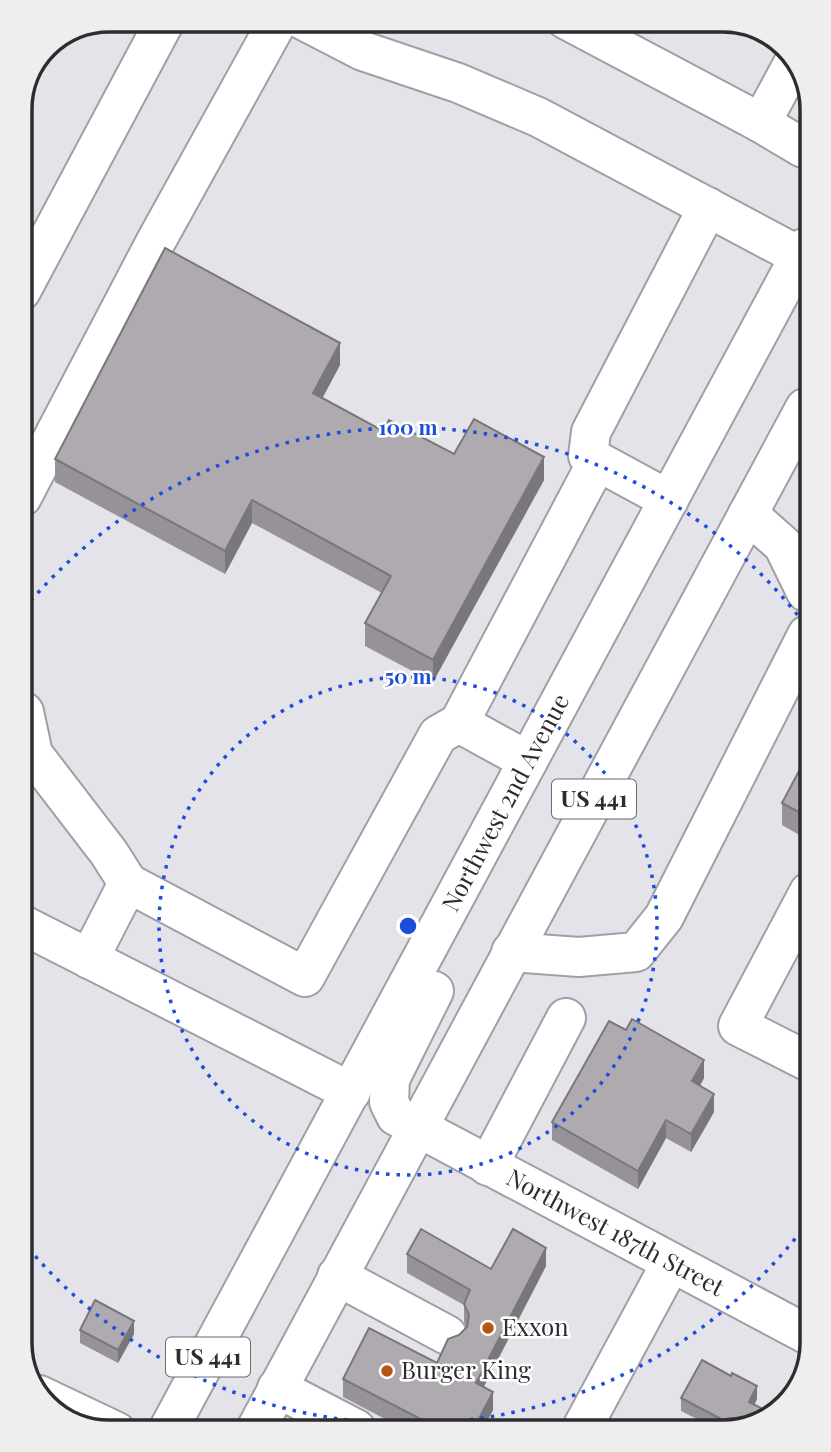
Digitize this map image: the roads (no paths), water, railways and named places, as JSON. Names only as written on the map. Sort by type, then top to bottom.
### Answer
[{"type":"main road","points":[[32,270],[159,32]]},
{"type":"main road","points":[[32,478],[155,243],[272,32]]},
{"type":"main road","points":[[326,32],[363,51],[458,83],[538,117],[708,208],[800,251]]},
{"type":"main road","points":[[590,32],[800,146]]},
{"type":"main road","points":[[761,123],[790,70]]},
{"type":"main road","points":[[669,500],[588,456],[591,432],[708,208]]},
{"type":"main road","name":"Northwest 2nd Avenue","points":[[173,1420],[800,256]]},
{"type":"main road","name":"US 441","points":[[261,1420],[800,417]]},
{"type":"main road","points":[[32,749],[128,883],[305,978],[438,735],[459,723],[597,461]]},
{"type":"main road","points":[[748,514],[783,545],[800,580]]},
{"type":"main road","points":[[511,952],[579,957],[636,952],[664,917],[800,649]]},
{"type":"main road","points":[[459,723],[528,761]]},
{"type":"main road","points":[[89,958],[128,883]]},
{"type":"main road","points":[[800,907],[738,1026],[800,1057]]},
{"type":"main road","points":[[32,930],[351,1092]]},
{"type":"main road","name":"Northwest 187th Street","points":[[424,955],[435,969],[434,990],[390,1079],[389,1102],[396,1116],[800,1331]]},
{"type":"main road","points":[[488,1166],[566,1018]]},
{"type":"main road","points":[[586,1420],[671,1262]]},
{"type":"main road","points":[[337,1276],[447,1335]]},
{"type":"main road","points":[[277,1388],[339,1420]]},
{"type":"place","name":"Exxon","points":[[488,1328]]},
{"type":"place","name":"Burger King","points":[[387,1371]]}]
